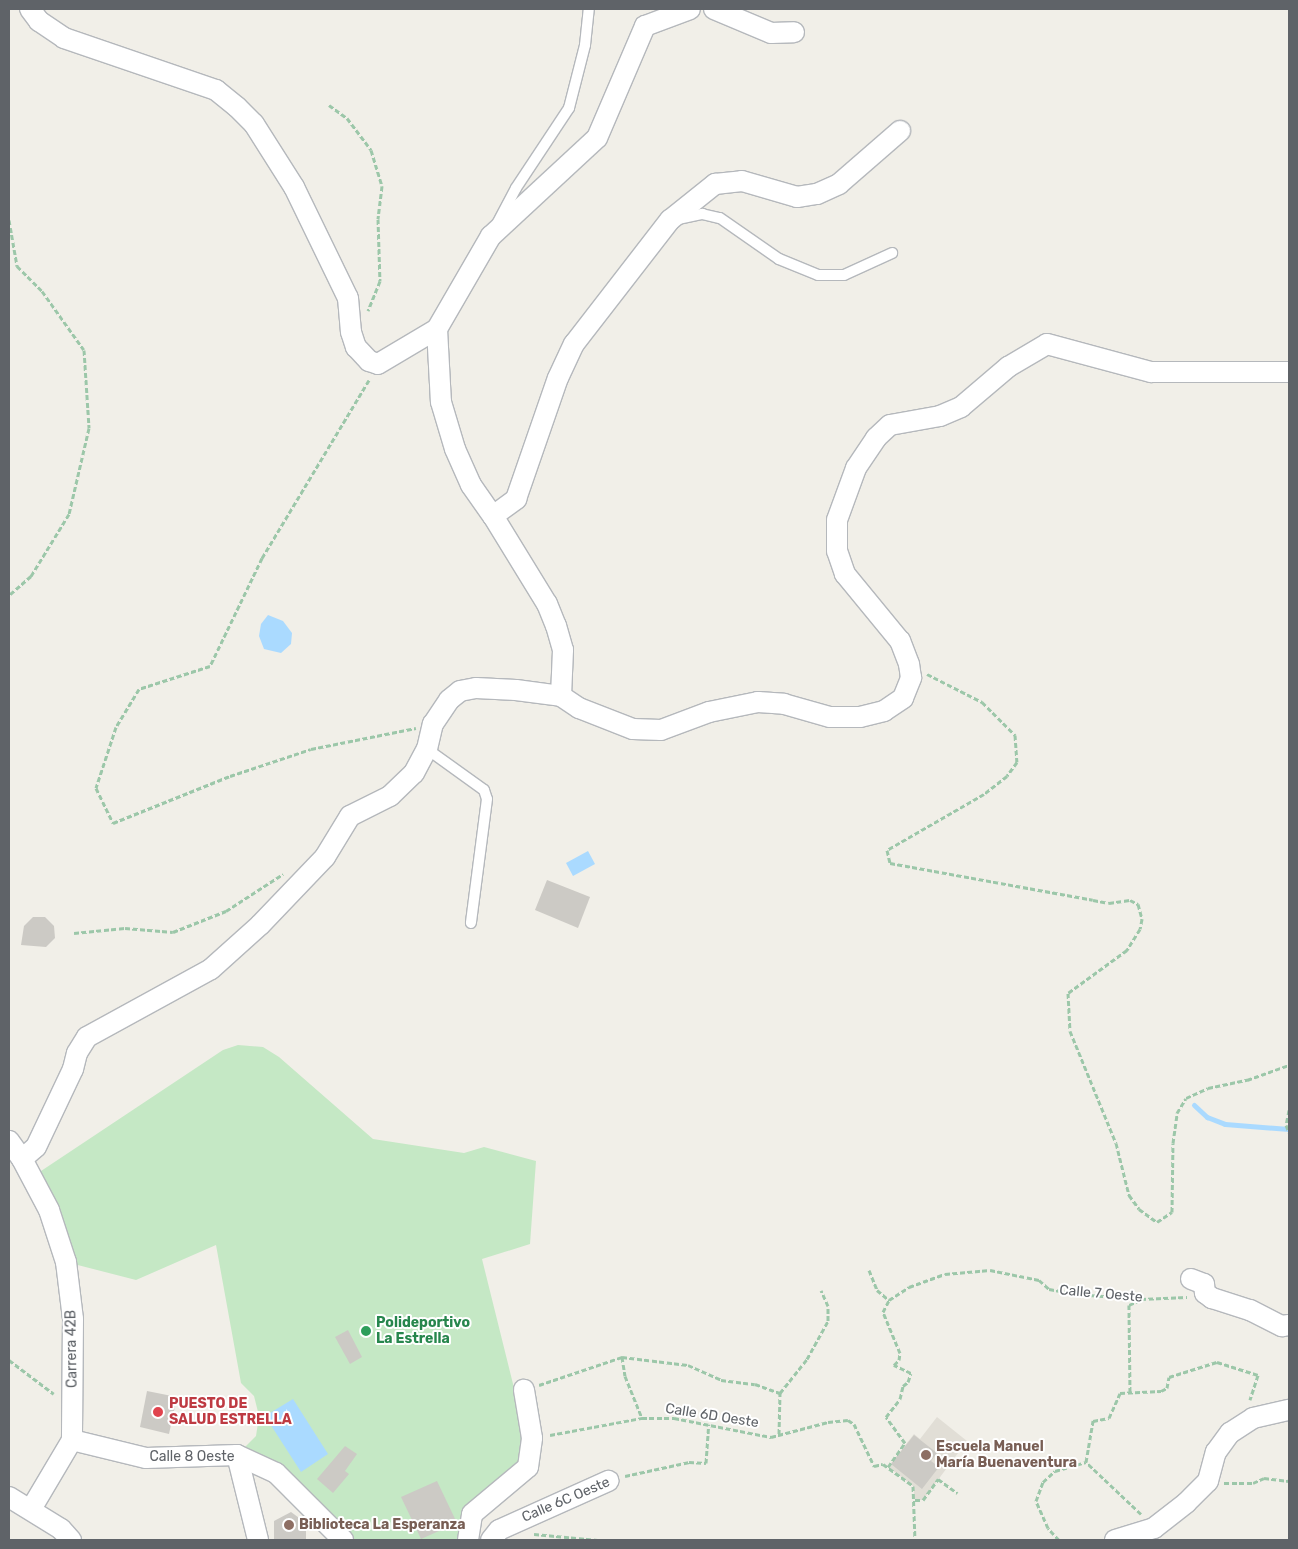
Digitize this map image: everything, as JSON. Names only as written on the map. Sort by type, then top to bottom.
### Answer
[{"type":"street","points":[[30,9],[39,21],[64,38],[216,90],[238,107],[254,124],[294,187],[348,298],[351,332],[356,347],[369,361],[378,364],[437,328],[491,236],[597,138],[645,26],[690,9]]},
{"type":"street","points":[[714,9],[771,33],[794,32]]},
{"type":"street","points":[[493,516],[516,499],[558,378],[574,344],[670,220],[708,189],[724,181],[742,181],[797,197],[817,194],[839,184],[900,132]]},
{"type":"street","points":[[437,328],[441,402],[455,449],[472,485],[543,597],[556,626],[563,650],[561,696]]},
{"type":"street","points":[[13,1147],[36,1147],[73,1069],[77,1053],[87,1038],[211,970],[325,857],[350,816],[390,796],[414,773],[427,749],[434,724],[449,700],[460,692],[476,688],[561,696],[579,708],[633,729],[661,730],[709,712],[758,702],[784,704],[830,717],[860,717],[884,711],[902,698],[911,678],[909,664],[900,642],[845,574],[837,550],[838,520],[856,468],[876,438],[890,425],[940,416],[961,407],[1008,368],[1047,344],[1151,372],[1289,372]]},
{"type":"street","name":"Carrera 42B","points":[[13,1147],[49,1210],[66,1262],[73,1319],[74,1407],[72,1440],[31,1509]]},
{"type":"street","points":[[1191,1279],[1204,1284],[1205,1293],[1282,1326],[1289,1326]]},
{"type":"street","points":[[468,1540],[472,1514],[528,1467],[532,1438],[524,1390]]},
{"type":"street","points":[[1115,1540],[1154,1528],[1208,1481],[1216,1452],[1230,1433],[1253,1418],[1289,1410]]},
{"type":"street","name":"Calle 8 Oeste","points":[[72,1440],[146,1458],[237,1455],[276,1473],[343,1540]]},
{"type":"street","points":[[237,1455],[258,1540]]},
{"type":"street","name":"Calle 6C Oeste","points":[[491,1540],[499,1530],[608,1481]]},
{"type":"street","points":[[10,1501],[31,1509],[61,1529],[71,1540]]},
{"type":"lane","points":[[491,236],[516,188],[569,108],[585,45],[589,9]]},
{"type":"lane","points":[[670,220],[702,214],[720,218],[779,259],[818,275],[844,275],[892,253]]},
{"type":"lane","points":[[427,749],[484,790],[487,799],[471,923]]},
{"type":"path","points":[[329,105],[347,118],[371,150],[382,186],[378,219],[380,281],[364,321]]},
{"type":"path","points":[[9,220],[17,266],[42,291],[84,350],[89,428],[69,514],[31,576],[9,595]]},
{"type":"path","points":[[378,364],[262,558],[210,666],[139,689],[116,727],[96,788],[113,823],[230,776],[311,749],[434,724]]},
{"type":"path","points":[[909,664],[982,702],[1015,735],[1017,762],[1007,776],[984,794],[887,850],[890,863],[1109,903],[1130,900],[1138,904],[1142,919],[1140,929],[1128,950],[1068,993],[1070,1031],[1116,1143],[1129,1195],[1139,1209],[1157,1222],[1172,1212],[1173,1143],[1177,1113],[1186,1098],[1208,1088],[1247,1080],[1289,1065]]},
{"type":"path","points":[[74,933],[125,928],[174,932],[226,911],[290,869]]},
{"type":"path","points":[[1289,1110],[1286,1125],[1289,1132]]},
{"type":"path","points":[[869,1270],[877,1290],[889,1300],[884,1312],[900,1353],[899,1360],[894,1365],[911,1372],[908,1382],[903,1386],[900,1399],[886,1417],[906,1443],[888,1467],[913,1486],[916,1500],[915,1540]]},
{"type":"path","name":"Calle 7 Oeste","points":[[889,1300],[909,1287],[945,1274],[990,1270],[1039,1280],[1049,1289],[1142,1299],[1205,1293]]},
{"type":"path","points":[[779,1434],[780,1393],[807,1359],[828,1321],[830,1312],[821,1290]]},
{"type":"path","points":[[1130,1392],[1129,1305],[1142,1299]]},
{"type":"path","points":[[524,1390],[622,1357],[688,1365],[721,1380],[755,1384],[780,1393]]},
{"type":"path","points":[[622,1357],[625,1376],[642,1418]]},
{"type":"path","points":[[9,1360],[26,1376],[74,1407]]},
{"type":"path","points":[[1086,1462],[1093,1421],[1109,1418],[1120,1394],[1130,1392],[1161,1392],[1167,1388],[1169,1377],[1217,1362],[1258,1375],[1247,1406],[1253,1418]]},
{"type":"path","name":"Calle 6D Oeste","points":[[532,1438],[642,1418],[674,1418],[771,1437],[828,1422],[848,1420],[854,1424],[874,1466],[888,1467]]},
{"type":"path","name":"Calle 6C Oeste","points":[[608,1481],[689,1462],[706,1463],[710,1424]]},
{"type":"path","points":[[1086,1462],[1154,1528]]},
{"type":"path","points":[[1059,1540],[1048,1528],[1036,1501],[1042,1482],[1055,1471],[1086,1462]]},
{"type":"path","points":[[1208,1481],[1240,1484],[1264,1478],[1289,1481]]},
{"type":"path","points":[[916,1500],[923,1500],[938,1479],[958,1493]]},
{"type":"path","points":[[526,1533],[598,1540]]},
{"type":"shaded area","name":"Escuela Manuel María Buenaventura","points":[[937,1417],[967,1441],[923,1500],[915,1500],[913,1486],[888,1467],[914,1434],[920,1439]]},
{"type":"green space","name":"Polideportivo La Estrella","points":[[238,1045],[263,1047],[279,1057],[373,1139],[464,1153],[484,1147],[536,1161],[530,1244],[482,1259],[515,1392],[528,1467],[472,1514],[468,1540],[343,1540],[329,1523],[237,1455],[256,1436],[259,1416],[254,1396],[241,1383],[216,1245],[136,1280],[66,1262],[32,1177],[223,1050]]},
{"type":"water","points":[[268,615],[283,621],[292,633],[291,644],[281,653],[264,649],[259,636],[261,624]]},
{"type":"water","points":[[588,851],[595,864],[573,876],[566,863]]},
{"type":"water","points":[[293,1399],[328,1454],[301,1472],[265,1416]]},
{"type":"building","points":[[547,880],[590,897],[578,928],[535,910]]},
{"type":"building","points":[[33,917],[45,917],[54,926],[55,938],[46,947],[21,945],[24,926]]},
{"type":"building","points":[[348,1330],[362,1357],[350,1364],[335,1337]]},
{"type":"building","name":"PUESTO DE SALUD ESTRELLA","points":[[147,1391],[177,1397],[169,1434],[140,1427]]},
{"type":"building","points":[[914,1435],[937,1453],[931,1461],[939,1467],[922,1489],[891,1464]]},
{"type":"building","points":[[345,1446],[357,1454],[345,1471],[349,1474],[333,1493],[317,1479]]},
{"type":"building","points":[[437,1481],[457,1523],[421,1539],[401,1497]]},
{"type":"building","name":"Biblioteca La Esperanza","points":[[291,1512],[306,1523],[306,1540],[274,1540],[274,1521]]},
{"type":"waterway","points":[[1194,1105],[1207,1117],[1225,1124],[1289,1129]]},
{"type":"place","name":"Polideportivo La Estrella","points":[[366,1331]]},
{"type":"place","name":"PUESTO DE SALUD ESTRELLA","points":[[158,1412]]},
{"type":"place","name":"Escuela Manuel María Buenaventura","points":[[926,1455]]},
{"type":"place","name":"Biblioteca La Esperanza","points":[[289,1525]]}]
